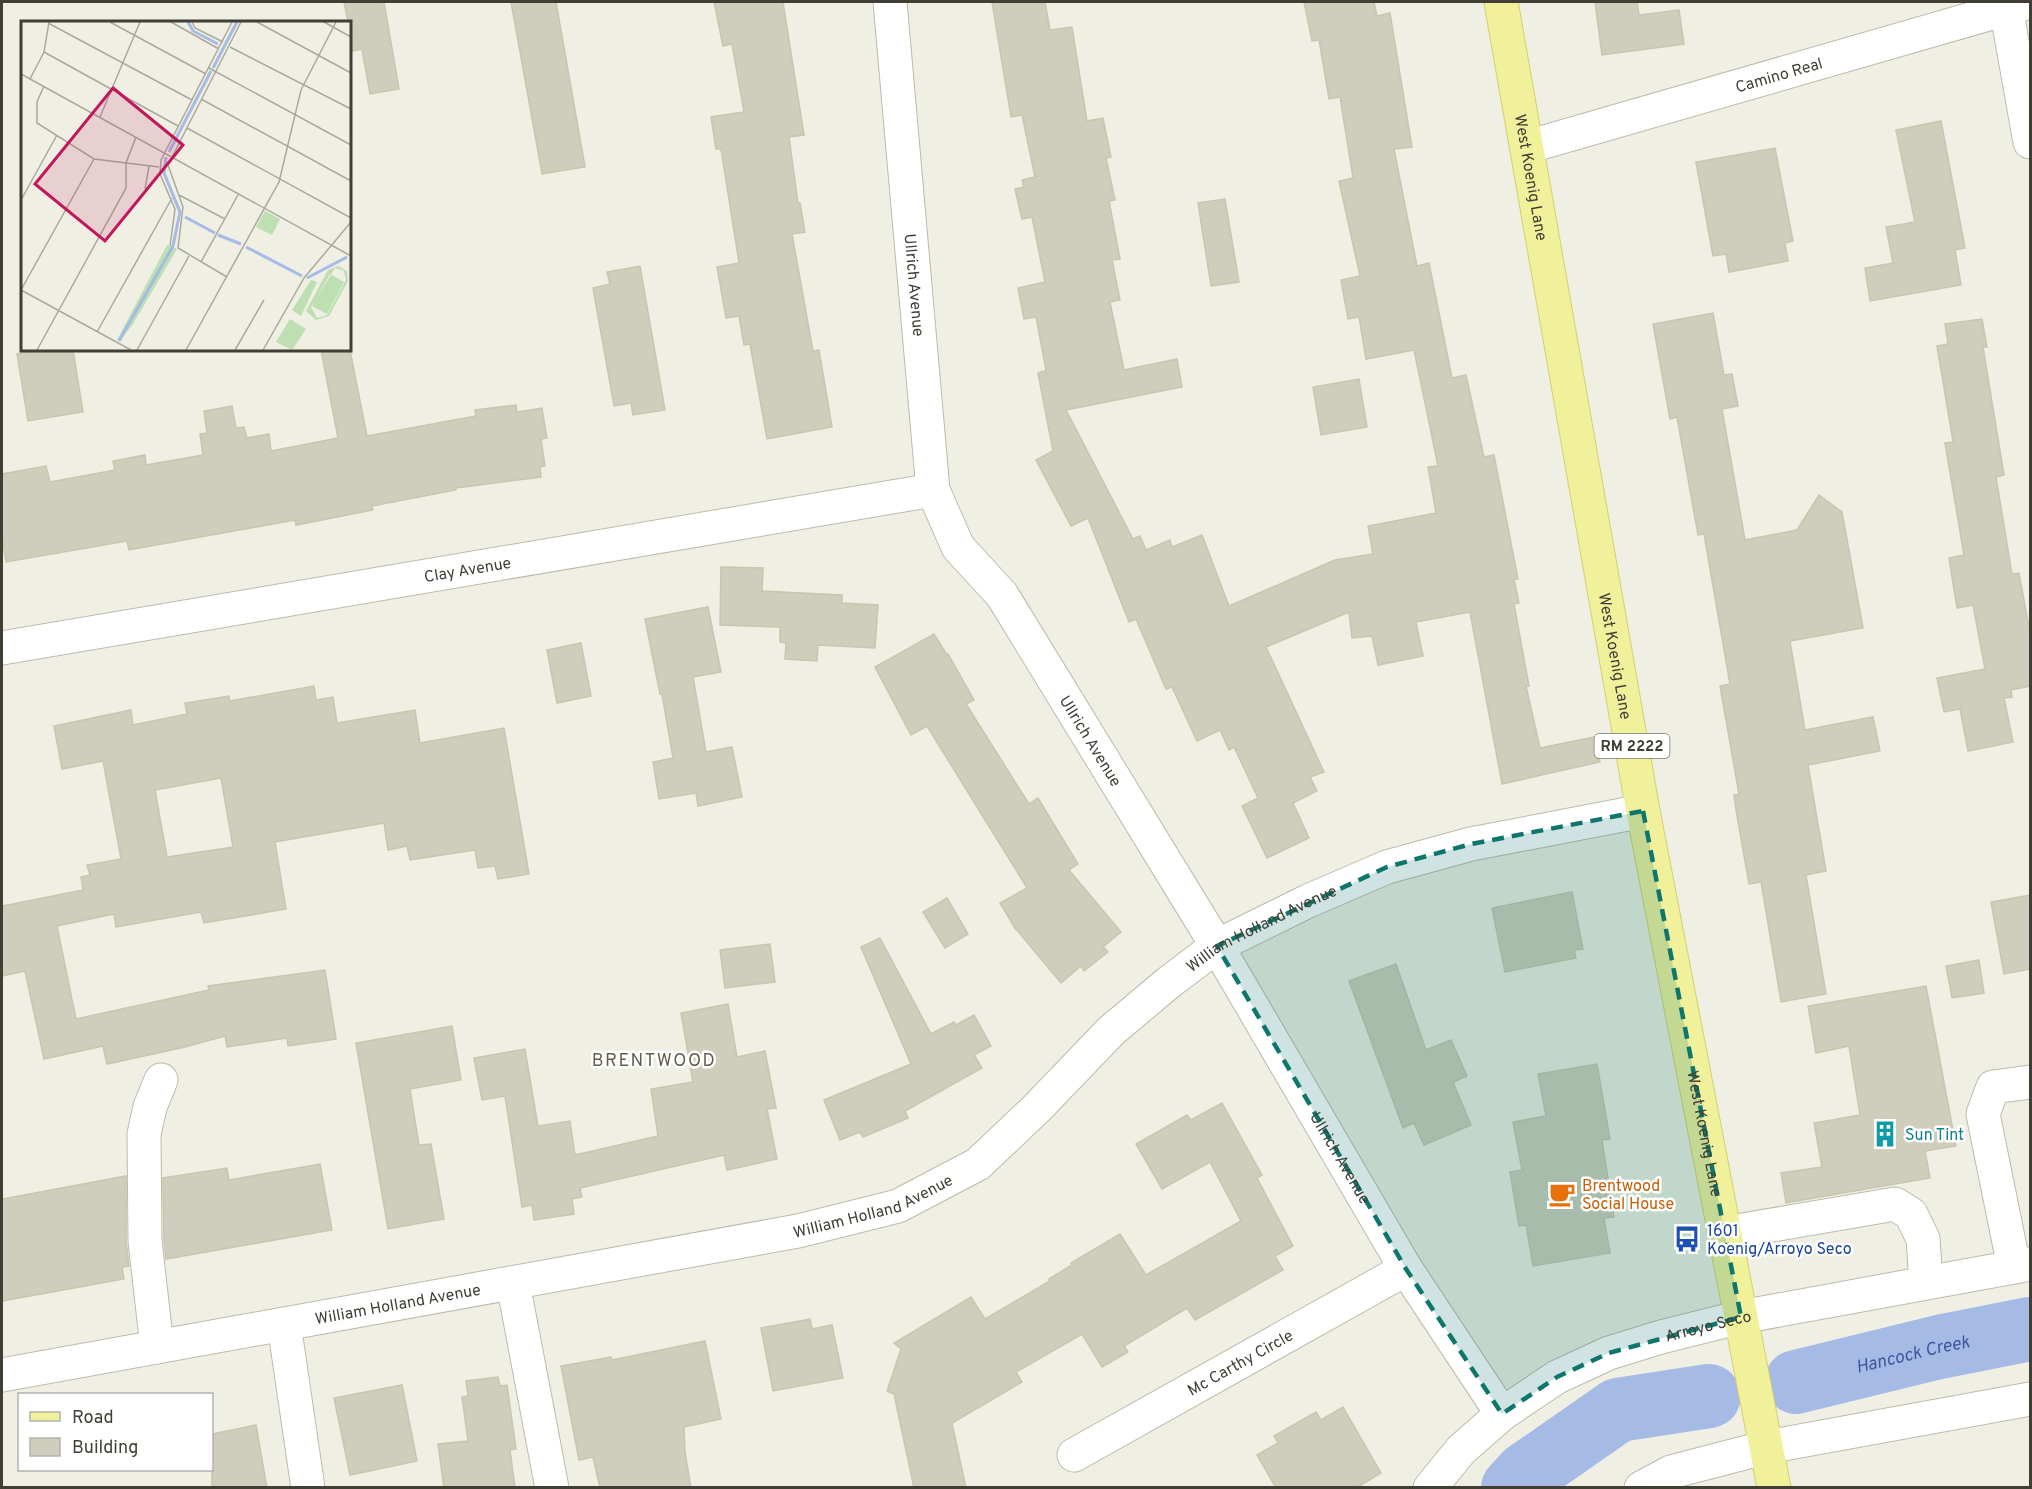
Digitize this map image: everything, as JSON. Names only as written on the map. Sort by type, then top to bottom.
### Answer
[{"type":"main road","name":"West Koenig Lane","points":[[1501,2],[1643,811],[1774,1488]]},
{"type":"street","name":"Ullrich Avenue","points":[[890,2],[933,490],[958,547],[1002,595],[1217,946],[1406,1269],[1502,1414]]},
{"type":"street","name":"Camino Real","points":[[1527,147],[2014,4]]},
{"type":"street","points":[[2014,4],[2031,142]]},
{"type":"street","name":"Clay Avenue","points":[[2,648],[933,490]]},
{"type":"street","name":"William Holland Avenue","points":[[2,1375],[798,1231],[898,1206],[978,1164],[1037,1108],[1111,1031],[1217,946],[1308,901],[1387,867],[1471,844],[1643,811]]},
{"type":"street","points":[[158,1347],[145,1241],[144,1134],[150,1107],[162,1080]]},
{"type":"street","points":[[2022,1265],[1983,1114],[1993,1087],[2031,1082]]},
{"type":"street","points":[[1725,1233],[1894,1204],[1911,1214],[1923,1239],[1926,1283]]},
{"type":"street","name":"Arroyo Seco","points":[[1430,1488],[1461,1450],[1502,1414],[1557,1377],[1609,1353],[1741,1317],[2022,1265]]},
{"type":"street","name":"Mc Carthy Circle","points":[[1074,1455],[1406,1269]]},
{"type":"street","points":[[513,1283],[552,1488]]},
{"type":"street","points":[[284,1324],[308,1488]]},
{"type":"street","points":[[1641,1488],[1671,1472],[1767,1447],[2031,1399]]},
{"type":"highlighted area","points":[[1643,811],[1741,1317],[1609,1353],[1557,1377],[1502,1414],[1406,1269],[1217,946],[1387,867],[1471,844]]},
{"type":"building","points":[[344,2],[384,2],[399,89],[370,94],[362,49],[352,51],[351,21],[348,21]]},
{"type":"building","points":[[511,2],[556,2],[585,167],[542,174]]},
{"type":"building","points":[[714,2],[783,2],[804,135],[789,137],[798,203],[800,203],[805,232],[792,234],[813,351],[819,350],[832,427],[767,439],[750,344],[744,345],[739,316],[726,318],[717,267],[739,263],[721,149],[716,149],[711,117],[744,112],[732,44],[723,46]]},
{"type":"building","points":[[992,2],[1045,2],[1050,30],[1072,27],[1087,121],[1103,118],[1111,157],[1106,158],[1115,200],[1109,201],[1120,259],[1112,260],[1120,300],[1110,302],[1124,370],[1177,359],[1182,387],[1066,410],[1133,539],[1140,536],[1146,550],[1170,540],[1172,547],[1202,535],[1229,606],[1335,560],[1373,554],[1368,526],[1436,513],[1428,467],[1438,466],[1414,350],[1366,359],[1359,317],[1348,319],[1341,280],[1360,276],[1339,181],[1353,178],[1340,97],[1329,99],[1319,40],[1312,41],[1304,2],[1374,2],[1377,16],[1390,13],[1412,147],[1394,149],[1417,266],[1429,263],[1452,378],[1466,375],[1484,457],[1494,455],[1518,579],[1514,579],[1519,603],[1514,604],[1529,686],[1526,686],[1540,748],[1595,737],[1600,762],[1502,784],[1470,612],[1416,622],[1423,656],[1378,665],[1372,636],[1352,638],[1349,612],[1266,647],[1324,772],[1310,777],[1317,791],[1293,803],[1309,838],[1267,858],[1242,806],[1258,798],[1234,747],[1229,750],[1220,730],[1197,741],[1172,687],[1166,689],[1136,619],[1129,622],[1088,518],[1071,526],[1036,460],[1053,451],[1038,373],[1045,371],[1047,375],[1036,317],[1024,319],[1018,288],[1045,282],[1032,217],[1022,219],[1015,189],[1024,187],[1022,180],[1035,177],[1022,115],[1011,117]]},
{"type":"building","points":[[1595,2],[1637,2],[1639,15],[1679,10],[1684,44],[1602,55]]},
{"type":"building","points":[[1941,121],[1965,248],[1955,250],[1961,285],[1870,301],[1865,268],[1893,263],[1886,227],[1915,222],[1896,130]]},
{"type":"building","points":[[1775,148],[1793,241],[1785,243],[1788,261],[1729,272],[1726,254],[1713,256],[1696,162]]},
{"type":"building","points":[[1225,199],[1239,282],[1211,286],[1198,203]]},
{"type":"building","points":[[640,266],[665,410],[633,415],[631,403],[614,406],[593,288],[610,284],[607,272]]},
{"type":"building","points":[[1713,313],[1724,375],[1732,374],[1738,406],[1722,409],[1745,540],[1797,530],[1819,495],[1842,512],[1863,628],[1790,641],[1805,730],[1873,717],[1880,751],[1808,765],[1826,871],[1806,875],[1826,994],[1781,1002],[1761,882],[1749,884],[1736,810],[1734,795],[1739,794],[1720,686],[1730,684],[1704,534],[1698,535],[1677,417],[1670,419],[1653,324]]},
{"type":"building","points":[[1982,319],[1987,347],[1983,347],[2004,475],[1996,477],[2012,574],[2019,573],[2031,638],[2031,686],[2011,690],[2012,697],[2004,698],[2013,742],[1968,751],[1960,709],[1944,712],[1937,678],[1985,669],[1973,605],[1957,608],[1949,558],[1964,555],[1945,443],[1953,442],[1937,346],[1948,344],[1945,324]]},
{"type":"building","points":[[36,351],[73,351],[83,412],[28,421],[17,354]]},
{"type":"building","points":[[321,351],[350,351],[367,436],[476,416],[475,410],[516,405],[517,412],[542,408],[547,438],[541,439],[545,466],[540,467],[541,477],[456,488],[456,490],[372,506],[373,510],[296,525],[295,520],[129,550],[127,541],[6,562],[2,537],[2,474],[46,466],[50,482],[115,470],[113,461],[145,455],[146,465],[203,455],[200,434],[207,433],[204,411],[232,406],[236,428],[244,427],[247,438],[269,434],[271,451],[338,438]]},
{"type":"building","points":[[1359,379],[1367,427],[1321,435],[1313,387]]},
{"type":"building","points":[[721,567],[763,568],[762,591],[842,595],[842,603],[878,605],[875,648],[818,645],[817,661],[785,659],[786,643],[780,642],[780,627],[720,625]]},
{"type":"building","points":[[708,607],[721,672],[693,677],[706,752],[732,747],[742,797],[698,806],[696,793],[659,799],[653,762],[673,758],[662,694],[660,694],[645,619]]},
{"type":"building","points":[[934,634],[974,700],[966,704],[1029,804],[1038,798],[1078,864],[1069,870],[1121,932],[1103,947],[1108,952],[1084,971],[1081,966],[1061,983],[1015,928],[1000,903],[1027,888],[927,726],[911,735],[875,667]]},
{"type":"building","points":[[581,643],[591,696],[557,703],[547,650]]},
{"type":"building","points":[[314,686],[316,700],[333,697],[337,723],[415,710],[420,743],[504,728],[529,874],[498,879],[495,866],[478,868],[475,850],[410,860],[407,846],[388,850],[384,823],[275,842],[286,909],[204,923],[201,912],[116,927],[114,914],[57,926],[76,1019],[209,990],[208,986],[325,970],[336,1039],[288,1046],[287,1038],[227,1047],[225,1036],[107,1064],[103,1046],[44,1059],[25,971],[2,976],[2,906],[83,890],[81,877],[90,875],[87,865],[121,859],[103,761],[62,769],[54,726],[131,710],[133,725],[187,714],[185,703],[229,696],[230,701]],"holes":[[[221,778],[233,847],[167,857],[155,790]]]},
{"type":"building","points":[[1572,892],[1583,949],[1574,950],[1576,958],[1505,972],[1492,908]]},
{"type":"building","points":[[2031,895],[2031,969],[2004,974],[1991,902]]},
{"type":"building","points":[[947,898],[968,934],[945,948],[923,912]]},
{"type":"building","points":[[880,938],[931,1034],[954,1022],[956,1025],[974,1015],[991,1046],[974,1055],[982,1068],[905,1111],[908,1118],[863,1137],[860,1132],[840,1140],[824,1100],[911,1064],[861,947]]},
{"type":"building","points":[[770,944],[775,982],[725,988],[720,950]]},
{"type":"building","points":[[1979,960],[1984,993],[1952,998],[1946,966]]},
{"type":"building","points":[[1396,964],[1426,1050],[1451,1040],[1467,1076],[1453,1082],[1471,1125],[1424,1145],[1414,1123],[1403,1128],[1349,981]]},
{"type":"building","points":[[1926,986],[1956,1146],[1925,1151],[1930,1178],[1786,1203],[1781,1173],[1822,1167],[1814,1123],[1860,1115],[1849,1046],[1816,1053],[1808,1006]]},
{"type":"building","points":[[728,1004],[737,1057],[765,1051],[776,1108],[767,1109],[777,1159],[727,1170],[724,1155],[580,1188],[582,1197],[572,1199],[574,1214],[534,1220],[532,1205],[522,1207],[505,1096],[482,1100],[474,1058],[525,1049],[538,1126],[570,1121],[575,1155],[658,1136],[651,1089],[693,1082],[681,1013]]},
{"type":"building","points":[[452,1026],[461,1080],[410,1089],[419,1145],[431,1144],[444,1219],[388,1229],[356,1043]]},
{"type":"building","points":[[1597,1064],[1610,1139],[1602,1140],[1614,1217],[1604,1218],[1610,1253],[1533,1266],[1526,1225],[1519,1226],[1510,1172],[1522,1170],[1513,1122],[1546,1116],[1538,1074]]},
{"type":"building","points":[[1222,1103],[1262,1175],[1257,1178],[1293,1246],[1275,1256],[1283,1270],[1195,1320],[1187,1308],[1124,1346],[1128,1352],[1102,1367],[1082,1334],[1016,1372],[1022,1382],[952,1423],[966,1488],[914,1488],[894,1394],[887,1391],[901,1349],[894,1343],[971,1297],[985,1319],[1050,1281],[1049,1279],[1072,1265],[1071,1263],[1120,1234],[1146,1275],[1241,1221],[1210,1162],[1162,1189],[1136,1144],[1187,1115],[1191,1120]]},
{"type":"building","points":[[320,1164],[332,1230],[166,1259],[163,1178],[227,1168],[229,1180]]},
{"type":"building","points":[[126,1176],[126,1241],[129,1266],[122,1267],[124,1279],[2,1301],[2,1199]]},
{"type":"building","points":[[810,1319],[812,1329],[832,1325],[843,1378],[773,1391],[761,1328]]},
{"type":"building","points":[[705,1341],[721,1419],[684,1427],[685,1452],[691,1488],[600,1488],[593,1457],[579,1460],[561,1366],[611,1357],[612,1360]]},
{"type":"building","points":[[498,1377],[500,1386],[507,1385],[516,1449],[510,1450],[515,1488],[444,1488],[438,1444],[468,1441],[462,1397],[468,1396],[466,1381]]},
{"type":"building","points":[[402,1385],[417,1461],[350,1475],[334,1398]]},
{"type":"building","points":[[1343,1407],[1381,1473],[1356,1488],[1276,1488],[1257,1455],[1278,1443],[1274,1436],[1316,1412],[1321,1420]]},
{"type":"building","points":[[256,1425],[267,1488],[212,1488],[213,1434]]},
{"type":"waterway","name":"Hancock Creek","points":[[1796,1382],[1939,1347],[2030,1329]]},
{"type":"waterway","name":"Hancock Creek","points":[[1513,1488],[1526,1474],[1618,1410],[1709,1396]]},
{"type":"place","name":"Sun Tint","points":[[1885,1134]]},
{"type":"place","name":"Brentwood Social House","points":[[1562,1194]]},
{"type":"place","name":"1601 Koenig/Arroyo Seco","points":[[1687,1239]]},
{"type":"district","name":"BRENTWOOD","points":[[654,1060]]}]
